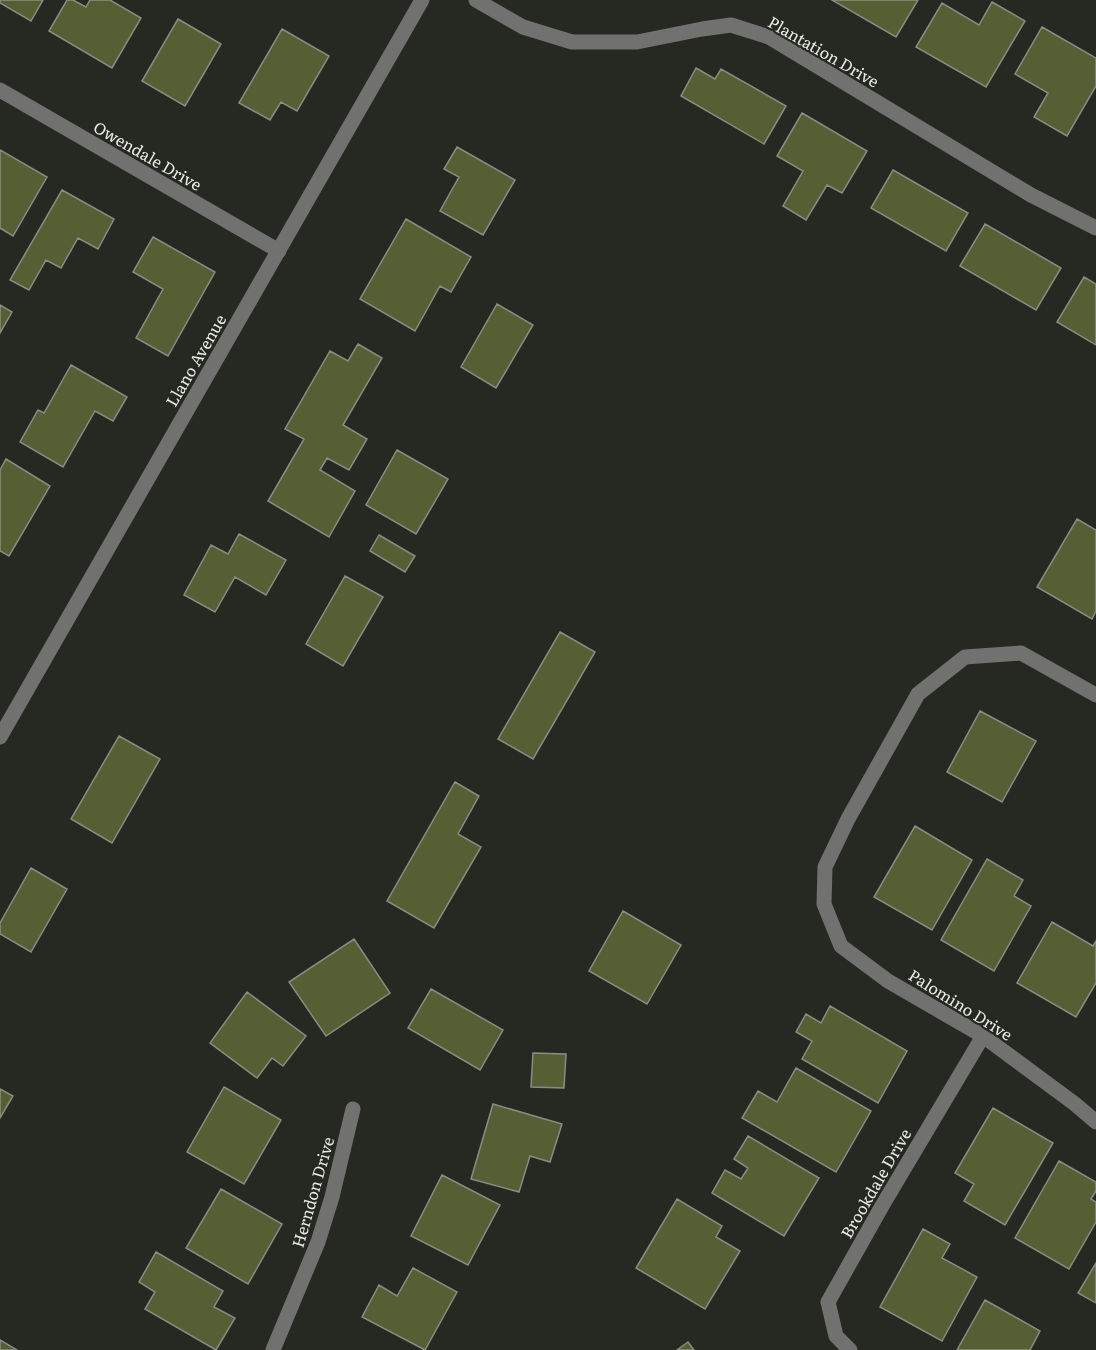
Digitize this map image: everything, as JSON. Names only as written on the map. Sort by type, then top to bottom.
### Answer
[{"type":"street","name":"Llano Avenue","points":[[0,737],[422,0]]},
{"type":"street","name":"Plantation Drive","points":[[476,0],[523,27],[572,42],[637,42],[702,28],[731,25],[769,37],[1031,195],[1096,228]]},
{"type":"street","name":"Owendale Drive","points":[[0,90],[279,251]]},
{"type":"street","name":"Palomino Drive","points":[[1096,695],[1021,653],[965,657],[918,694],[848,819],[825,867],[824,904],[842,946],[888,981],[983,1036],[1096,1122]]},
{"type":"street","name":"Brookdale Drive","points":[[850,1350],[836,1336],[828,1302],[983,1036]]},
{"type":"street","name":"Herndon Drive","points":[[273,1350],[318,1242],[332,1197],[353,1109]]},
{"type":"building","points":[[0,0],[43,0],[31,21],[0,3]]},
{"type":"building","points":[[67,0],[73,0],[86,7],[90,0],[110,0],[141,18],[112,68],[49,31]]},
{"type":"building","points":[[832,0],[918,0],[896,37]]},
{"type":"building","points":[[992,2],[1025,21],[986,87],[916,47],[942,3],[979,25]]},
{"type":"building","points":[[178,19],[221,44],[185,106],[142,81]]},
{"type":"building","points":[[1042,27],[1096,58],[1096,86],[1067,136],[1034,117],[1048,93],[1015,74]]},
{"type":"building","points":[[282,29],[329,56],[297,111],[281,102],[270,120],[239,103]]},
{"type":"building","points":[[696,68],[715,79],[721,69],[786,106],[764,144],[681,96]]},
{"type":"building","points":[[802,113],[867,151],[842,193],[827,185],[806,220],[783,206],[803,171],[777,156]]},
{"type":"building","points":[[457,147],[515,180],[483,235],[440,211],[459,177],[444,169]]},
{"type":"building","points":[[0,150],[47,177],[13,236],[0,228]]},
{"type":"building","points":[[893,170],[968,213],[946,251],[871,208]]},
{"type":"building","points":[[62,190],[114,219],[98,249],[78,238],[61,268],[46,260],[29,290],[10,280]]},
{"type":"building","points":[[406,219],[471,257],[451,292],[440,286],[415,331],[360,299]]},
{"type":"building","points":[[985,224],[1061,268],[1036,310],[960,266]]},
{"type":"building","points":[[153,237],[215,272],[168,356],[136,338],[163,289],[133,272]]},
{"type":"building","points":[[1084,277],[1096,284],[1096,345],[1057,322]]},
{"type":"building","points":[[497,304],[533,325],[496,388],[461,367]]},
{"type":"building","points":[[0,305],[12,312],[0,333]]},
{"type":"building","points":[[358,344],[382,358],[343,425],[367,439],[349,470],[327,458],[320,470],[355,491],[329,537],[268,501],[304,439],[285,429],[330,351],[348,361]]},
{"type":"building","points":[[71,365],[127,397],[113,421],[95,411],[63,467],[20,442],[38,410],[44,413]]},
{"type":"building","points":[[397,450],[448,479],[416,534],[366,505]]},
{"type":"building","points":[[6,459],[50,486],[9,556],[0,551],[0,470]]},
{"type":"building","points":[[1077,519],[1096,530],[1096,611],[1092,619],[1037,587]]},
{"type":"building","points":[[239,534],[286,560],[266,595],[235,577],[215,612],[184,595],[211,545],[228,554]]},
{"type":"building","points":[[379,535],[415,556],[405,572],[370,551]]},
{"type":"building","points":[[345,576],[383,597],[343,666],[306,644]]},
{"type":"building","points":[[560,632],[595,652],[533,759],[498,739]]},
{"type":"building","points":[[980,711],[1036,741],[1002,802],[947,772]]},
{"type":"building","points":[[119,736],[160,759],[112,843],[71,819]]},
{"type":"building","points":[[455,782],[479,796],[458,834],[481,847],[434,928],[387,901]]},
{"type":"building","points":[[915,826],[972,860],[932,930],[874,897]]},
{"type":"building","points":[[987,859],[1023,880],[1014,896],[1031,906],[994,971],[941,940]]},
{"type":"building","points":[[31,868],[67,889],[31,952],[0,934],[0,923]]},
{"type":"building","points":[[623,911],[681,945],[647,1004],[589,971]]},
{"type":"building","points":[[1052,922],[1093,946],[1096,941],[1096,983],[1076,1017],[1017,983]]},
{"type":"building","points":[[354,939],[390,993],[326,1036],[289,982]]},
{"type":"building","points":[[431,989],[503,1030],[480,1070],[408,1028]]},
{"type":"building","points":[[247,992],[306,1036],[283,1066],[272,1058],[257,1078],[210,1043]]},
{"type":"building","points":[[830,1006],[907,1051],[878,1103],[802,1059],[812,1041],[796,1032],[806,1014],[821,1023]]},
{"type":"building","points":[[533,1053],[566,1054],[564,1088],[531,1087]]},
{"type":"building","points":[[796,1068],[871,1111],[836,1172],[742,1118],[758,1091],[777,1102]]},
{"type":"building","points":[[224,1087],[281,1120],[244,1184],[187,1152]]},
{"type":"building","points":[[0,1089],[13,1096],[0,1118]]},
{"type":"building","points":[[493,1104],[562,1124],[550,1162],[530,1156],[519,1192],[471,1179]]},
{"type":"building","points":[[993,1108],[1053,1143],[1005,1225],[964,1201],[974,1184],[955,1173]]},
{"type":"building","points":[[748,1136],[819,1178],[784,1236],[712,1193],[725,1170],[741,1179],[748,1168],[734,1159]]},
{"type":"building","points":[[1059,1161],[1096,1182],[1096,1191],[1091,1199],[1096,1202],[1096,1222],[1069,1269],[1015,1238]]},
{"type":"building","points":[[442,1175],[500,1205],[468,1265],[411,1236]]},
{"type":"building","points":[[221,1189],[282,1224],[248,1284],[186,1248]]},
{"type":"building","points":[[677,1199],[722,1226],[716,1237],[740,1251],[705,1309],[636,1268]]},
{"type":"building","points":[[923,1229],[950,1244],[942,1258],[977,1277],[942,1341],[880,1307]]},
{"type":"building","points":[[156,1252],[223,1291],[214,1307],[235,1318],[216,1350],[145,1309],[155,1292],[139,1282]]},
{"type":"building","points":[[1096,1263],[1096,1303],[1078,1293]]},
{"type":"building","points":[[413,1268],[457,1292],[425,1350],[362,1317],[379,1285],[397,1296]]},
{"type":"building","points":[[985,1300],[1040,1331],[1030,1350],[957,1350]]},
{"type":"building","points":[[0,1340],[17,1350],[0,1350]]},
{"type":"building","points":[[688,1342],[694,1350],[677,1350]]}]
